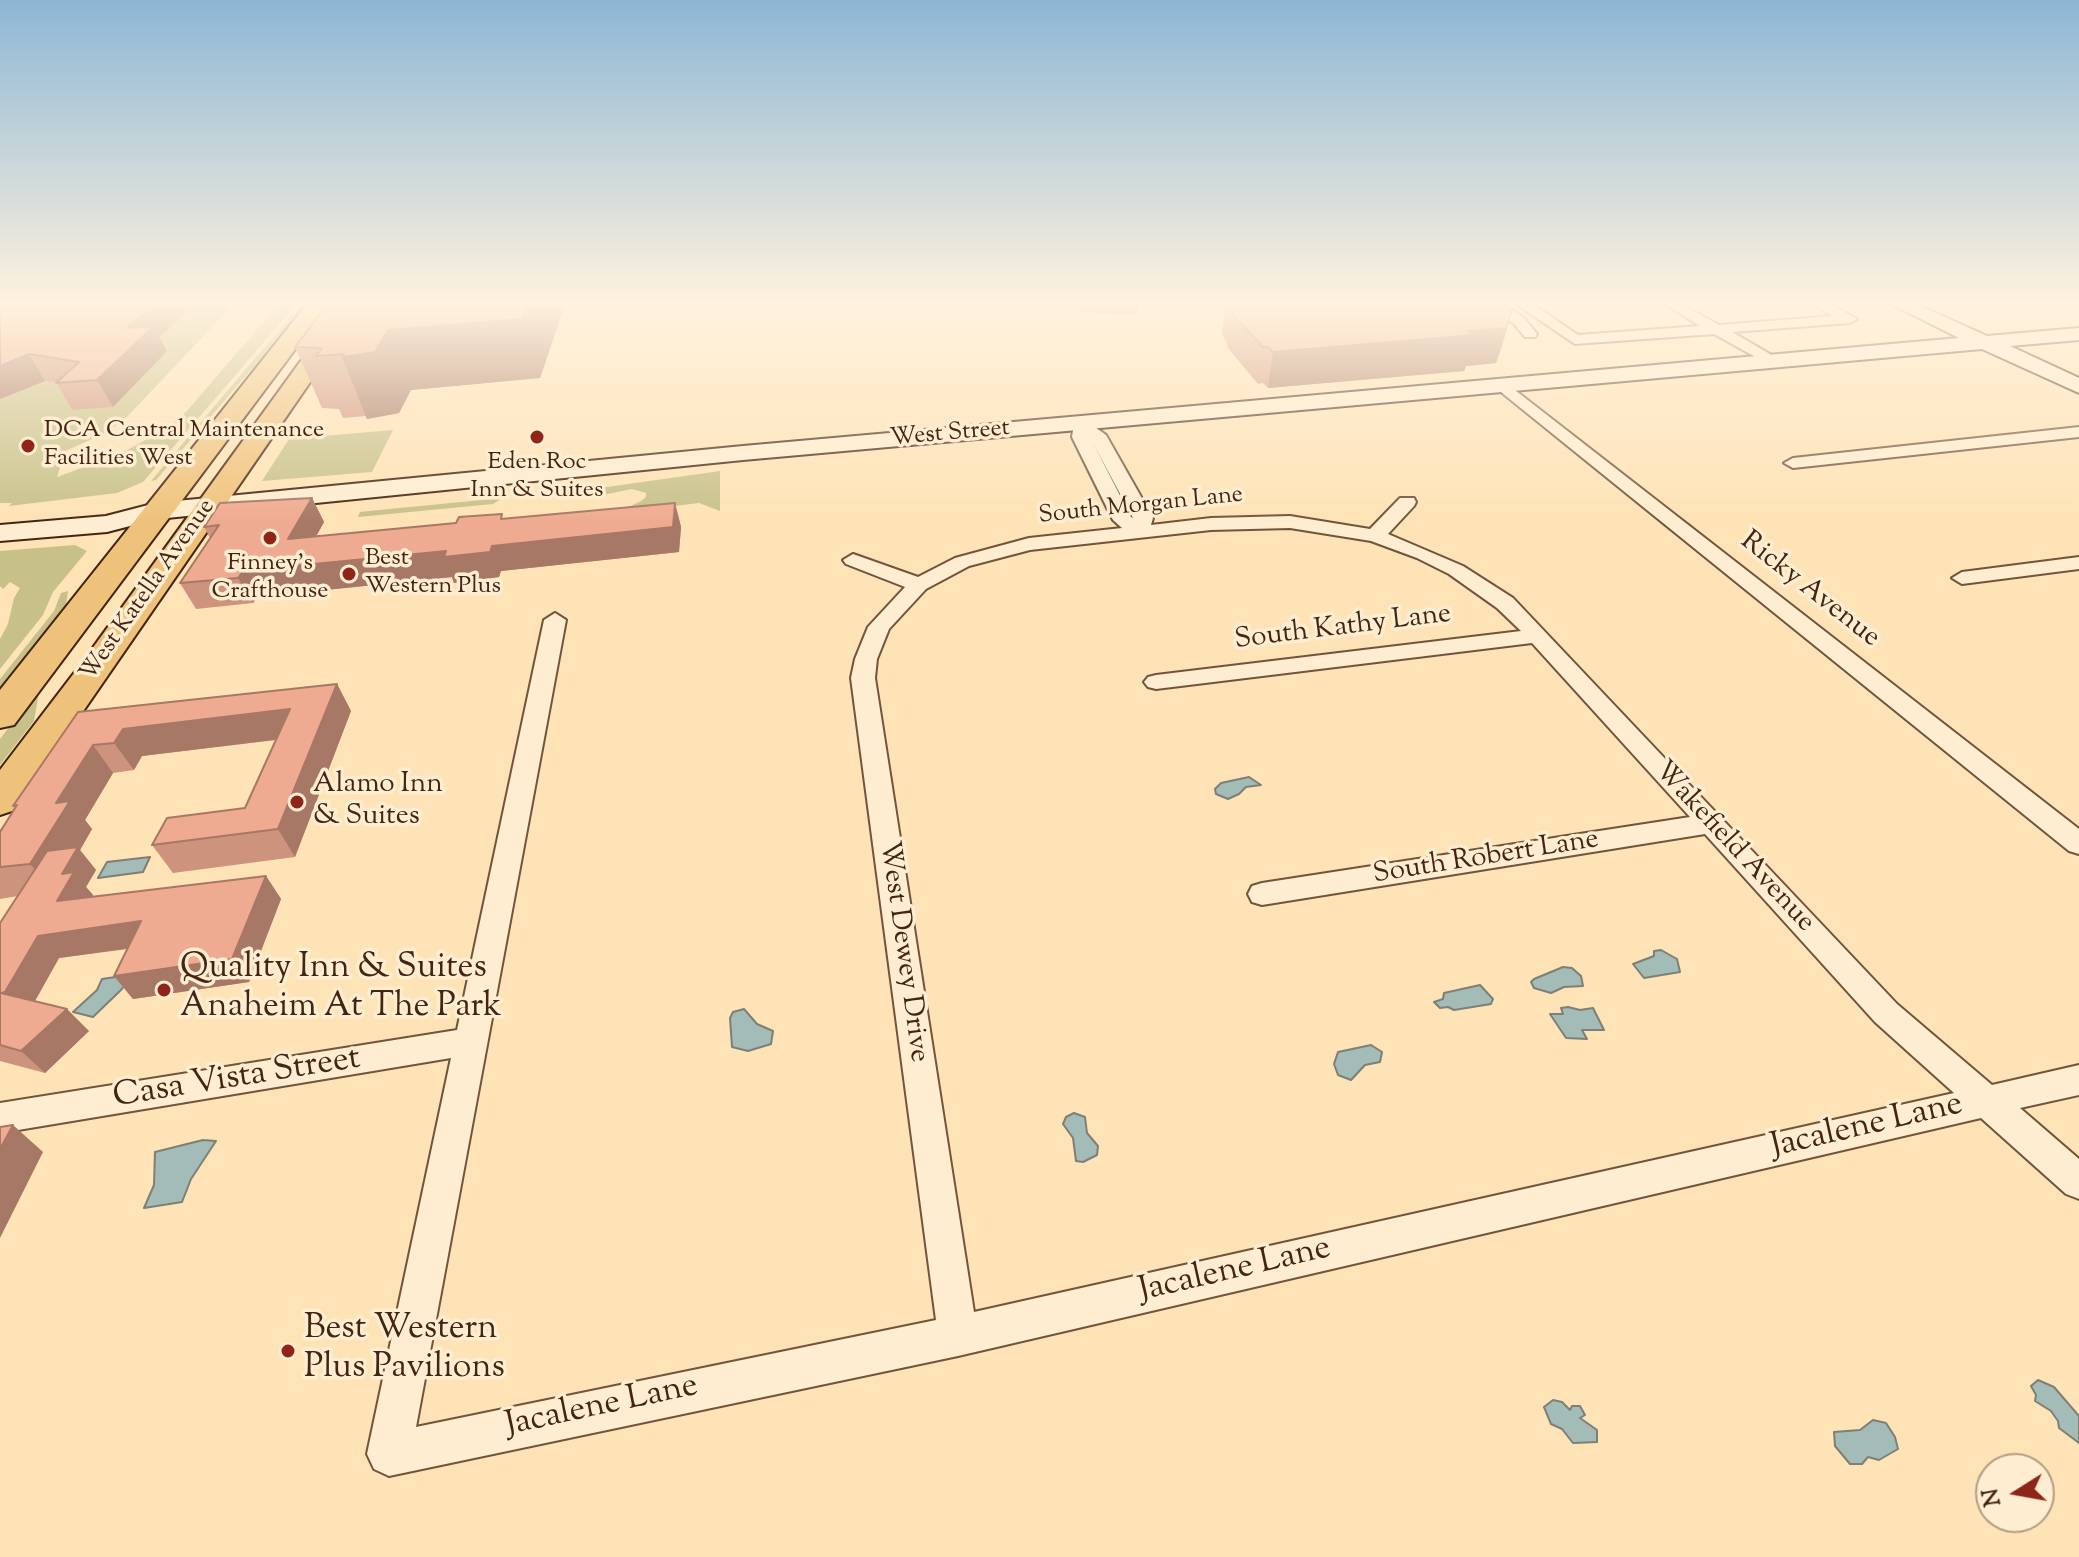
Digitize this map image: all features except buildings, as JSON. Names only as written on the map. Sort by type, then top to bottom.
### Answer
[{"type":"main road","name":"West Katella Avenue","points":[[0,716],[261,377]]},
{"type":"main road","name":"West Katella Avenue","points":[[0,800],[97,668],[301,377]]},
{"type":"main road","name":"West Street","points":[[156,511],[1593,377]]},
{"type":"main road","points":[[2059,377],[2079,386]]},
{"type":"main road","points":[[0,516],[123,504],[156,511]]},
{"type":"main road","points":[[0,533],[107,524],[156,511]]},
{"type":"street","name":"Ricky Avenue","points":[[1502,385],[2079,844]]},
{"type":"street","points":[[1082,423],[1081,437],[1123,520],[1140,531]]},
{"type":"street","points":[[1793,463],[2079,432]]},
{"type":"street","points":[[1375,536],[1407,502]]},
{"type":"street","name":"South Morgan Lane","points":[[919,585],[962,562],[1004,549],[1140,531],[1262,521],[1321,525],[1375,536]]},
{"type":"street","name":"Wakefield Avenue","points":[[1375,536],[1424,554],[1480,584],[1538,636],[1886,1013],[2079,1182]]},
{"type":"street","points":[[853,560],[919,585]]},
{"type":"street","points":[[1962,578],[2079,563]]},
{"type":"street","name":"West Dewey Drive","points":[[919,585],[879,627],[866,659],[863,678],[958,1336]]},
{"type":"street","points":[[473,1041],[555,620]]},
{"type":"street","name":"South Kathy Lane","points":[[1156,682],[1538,636]]},
{"type":"street","name":"South Robert Lane","points":[[1262,894],[1709,824]]},
{"type":"street","name":"Jacalene Lane","points":[[473,1041],[389,1454],[958,1336],[2079,1080]]},
{"type":"street","name":"Casa Vista Street","points":[[0,1118],[473,1041]]},
{"type":"shaded area","points":[[0,377],[165,377],[124,420],[101,435],[65,451],[57,477],[120,454],[169,427],[216,377],[234,377],[143,482],[117,493],[9,506],[12,503],[0,503]]},
{"type":"shaded area","points":[[239,377],[245,377],[156,480],[151,481]]},
{"type":"shaded area","points":[[393,430],[372,472],[262,481],[289,439]]},
{"type":"shaded area","points":[[720,471],[720,511],[699,503],[616,513],[641,501],[646,493],[632,489],[598,496],[600,488]]},
{"type":"shaded area","points":[[502,498],[493,504],[358,517],[360,512]]},
{"type":"shaded area","points":[[75,545],[87,551],[53,592],[43,615],[0,669],[0,639],[20,588],[10,582],[3,589],[0,586],[0,551]]},
{"type":"shaded area","points":[[68,591],[66,605],[0,689],[0,679],[54,611],[61,593]]},
{"type":"shaded area","points":[[39,692],[34,721],[0,765],[0,739],[35,693]]},
{"type":"water","points":[[1249,777],[1261,785],[1246,787],[1228,799],[1216,794],[1215,789],[1221,783]]},
{"type":"water","points":[[150,857],[143,872],[98,878],[107,862]]},
{"type":"water","points":[[1661,950],[1677,959],[1680,972],[1644,978],[1633,964]]},
{"type":"water","points":[[1563,967],[1572,968],[1581,976],[1583,986],[1564,987],[1551,993],[1534,988],[1531,982],[1534,979]]},
{"type":"water","points":[[129,975],[122,989],[93,1017],[73,1012],[97,990],[102,979]]},
{"type":"water","points":[[1480,985],[1493,999],[1491,1004],[1454,1010],[1440,1008],[1434,1002],[1443,999],[1444,993]]},
{"type":"water","points":[[1561,1008],[1580,1010],[1593,1008],[1604,1030],[1582,1030],[1587,1039],[1566,1038],[1550,1014],[1563,1014]]},
{"type":"water","points":[[744,1009],[757,1024],[773,1031],[771,1044],[748,1051],[732,1047],[730,1018],[733,1012]]},
{"type":"water","points":[[1371,1045],[1382,1052],[1380,1062],[1365,1065],[1351,1080],[1338,1075],[1334,1064],[1338,1052]]},
{"type":"water","points":[[1074,1113],[1085,1117],[1087,1133],[1098,1146],[1097,1155],[1083,1162],[1076,1161],[1073,1138],[1063,1124],[1066,1117]]},
{"type":"water","points":[[203,1140],[216,1141],[191,1179],[182,1202],[144,1208],[154,1185],[155,1152]]},
{"type":"water","points":[[2038,1380],[2054,1387],[2079,1416],[2079,1443],[2059,1428],[2051,1411],[2035,1401],[2036,1395],[2031,1386]]},
{"type":"water","points":[[1553,1400],[1562,1402],[1570,1410],[1572,1406],[1580,1406],[1585,1415],[1580,1418],[1597,1430],[1597,1442],[1573,1443],[1562,1429],[1551,1424],[1544,1407]]},
{"type":"water","points":[[1873,1420],[1886,1423],[1898,1449],[1879,1460],[1868,1457],[1862,1464],[1850,1464],[1835,1446],[1834,1432],[1860,1430]]},
{"type":"place","name":"Eden Roc Inn & Suites","points":[[537,437]]},
{"type":"place","name":"DCA Central Maintenance Facilities West","points":[[28,446]]},
{"type":"place","name":"Finney's Crafthouse","points":[[270,538]]},
{"type":"place","name":"Best Western Plus","points":[[349,574]]},
{"type":"place","name":"Alamo Inn & Suites","points":[[297,802]]},
{"type":"place","name":"Quality Inn & Suites Anaheim At The Park","points":[[164,990]]},
{"type":"place","name":"Best Western Plus Pavilions","points":[[288,1351]]}]
